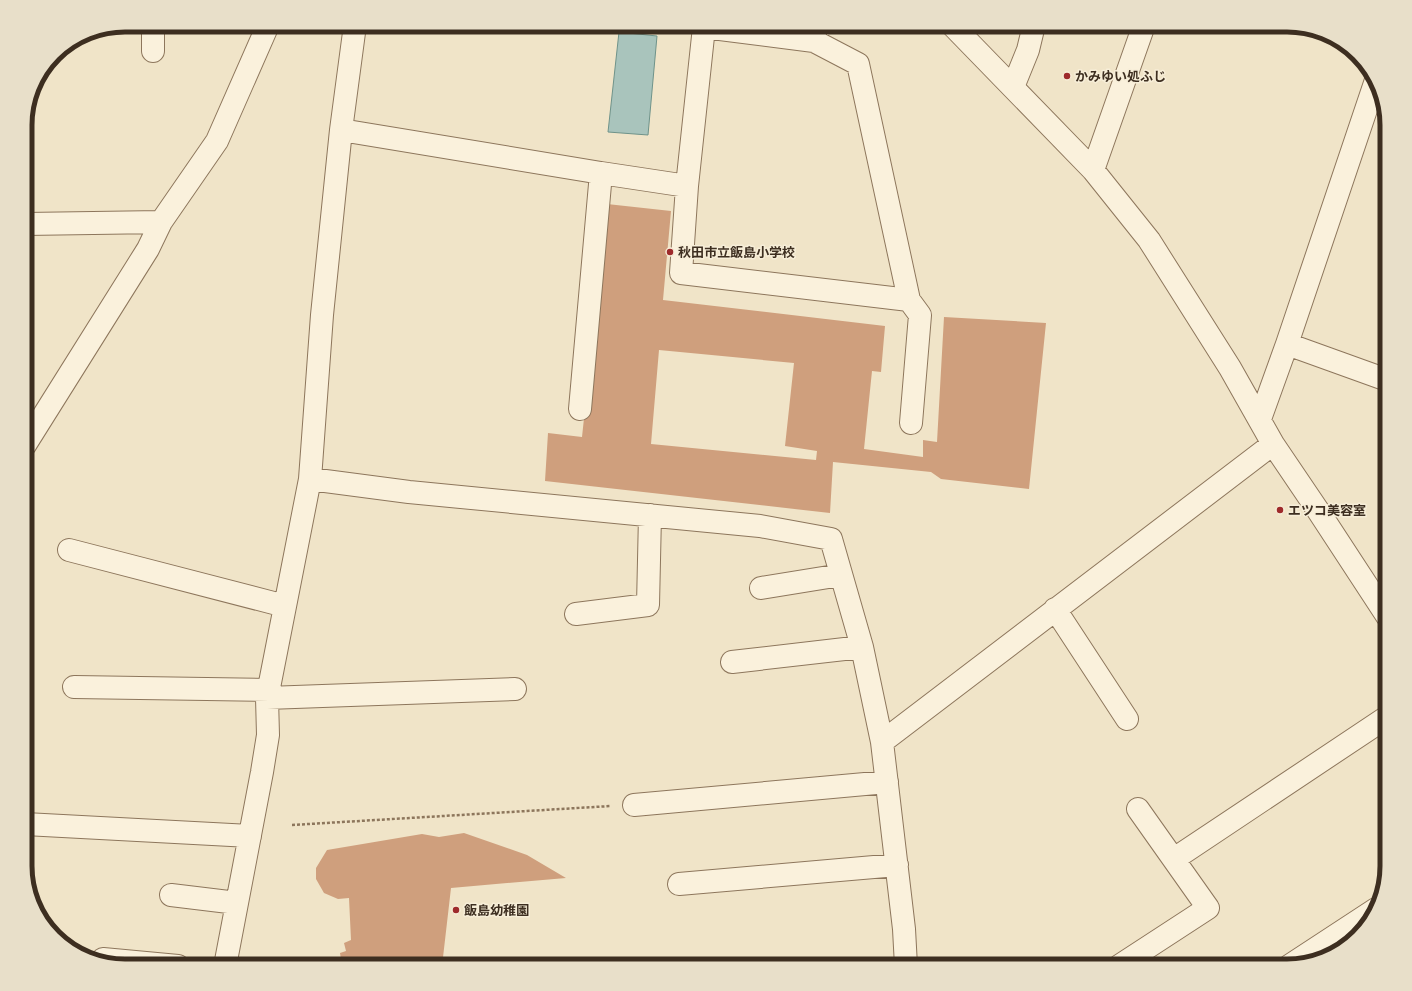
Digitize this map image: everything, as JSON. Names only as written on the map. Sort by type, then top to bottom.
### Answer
[{"type":"street","points":[[153,32],[153,51]]},
{"type":"street","points":[[32,434],[148,249],[161,222],[217,141],[265,32]]},
{"type":"street","points":[[227,959],[268,735],[268,694],[310,479],[322,315],[341,130],[353,32]]},
{"type":"street","points":[[703,32],[681,273],[909,300]]},
{"type":"street","points":[[796,32],[815,33],[858,64],[909,300],[920,315],[911,423]]},
{"type":"street","points":[[959,32],[1093,170],[1149,240],[1230,368],[1273,444],[1380,605]]},
{"type":"street","points":[[1013,88],[1028,50],[1032,32]]},
{"type":"street","points":[[1093,170],[1142,32]]},
{"type":"street","points":[[1260,419],[1287,344],[1373,90]]},
{"type":"street","points":[[341,130],[688,186]]},
{"type":"street","points":[[580,409],[601,173]]},
{"type":"street","points":[[32,224],[161,222]]},
{"type":"street","points":[[1287,344],[1380,377]]},
{"type":"street","points":[[882,742],[1273,444]]},
{"type":"street","points":[[310,479],[409,492],[760,526],[831,539],[862,647],[882,742],[904,929],[906,959]]},
{"type":"street","points":[[576,614],[648,605],[650,516]]},
{"type":"street","points":[[69,550],[285,606]]},
{"type":"street","points":[[761,588],[842,575]]},
{"type":"street","points":[[1055,609],[1127,720]]},
{"type":"street","points":[[732,662],[862,647]]},
{"type":"street","points":[[74,687],[268,694],[515,689]]},
{"type":"street","points":[[1174,859],[1380,722]]},
{"type":"street","points":[[634,805],[887,782]]},
{"type":"street","points":[[1130,959],[1208,908],[1138,809]]},
{"type":"street","points":[[32,824],[250,836]]},
{"type":"street","points":[[679,884],[896,865]]},
{"type":"street","points":[[171,894],[237,903]]},
{"type":"street","points":[[1302,958],[1366,915]]},
{"type":"path","points":[[292,825],[634,805]]},
{"type":"water","points":[[619,32],[657,36],[648,135],[608,132]]},
{"type":"building","points":[[607,204],[671,211],[663,300],[885,326],[881,372],[872,371],[864,449],[923,457],[923,440],[937,442],[944,317],[1046,323],[1029,489],[941,479],[931,472],[833,462],[830,513],[545,481],[548,433],[582,437]],"holes":[[[659,350],[794,363],[785,446],[817,451],[816,460],[651,444]]]},
{"type":"building","name":"飯島幼稚園","points":[[464,833],[527,855],[566,878],[451,888],[443,959],[341,959],[340,953],[346,951],[344,943],[351,940],[349,898],[338,899],[324,893],[316,879],[316,868],[327,850],[422,834],[439,837]]},
{"type":"place","name":"かみゆい処ふじ","points":[[1067,76]]},
{"type":"place","name":"秋田市立飯島小学校","points":[[670,252]]},
{"type":"place","name":"エツコ美容室","points":[[1280,510]]},
{"type":"place","name":"飯島幼稚園","points":[[456,910]]}]
